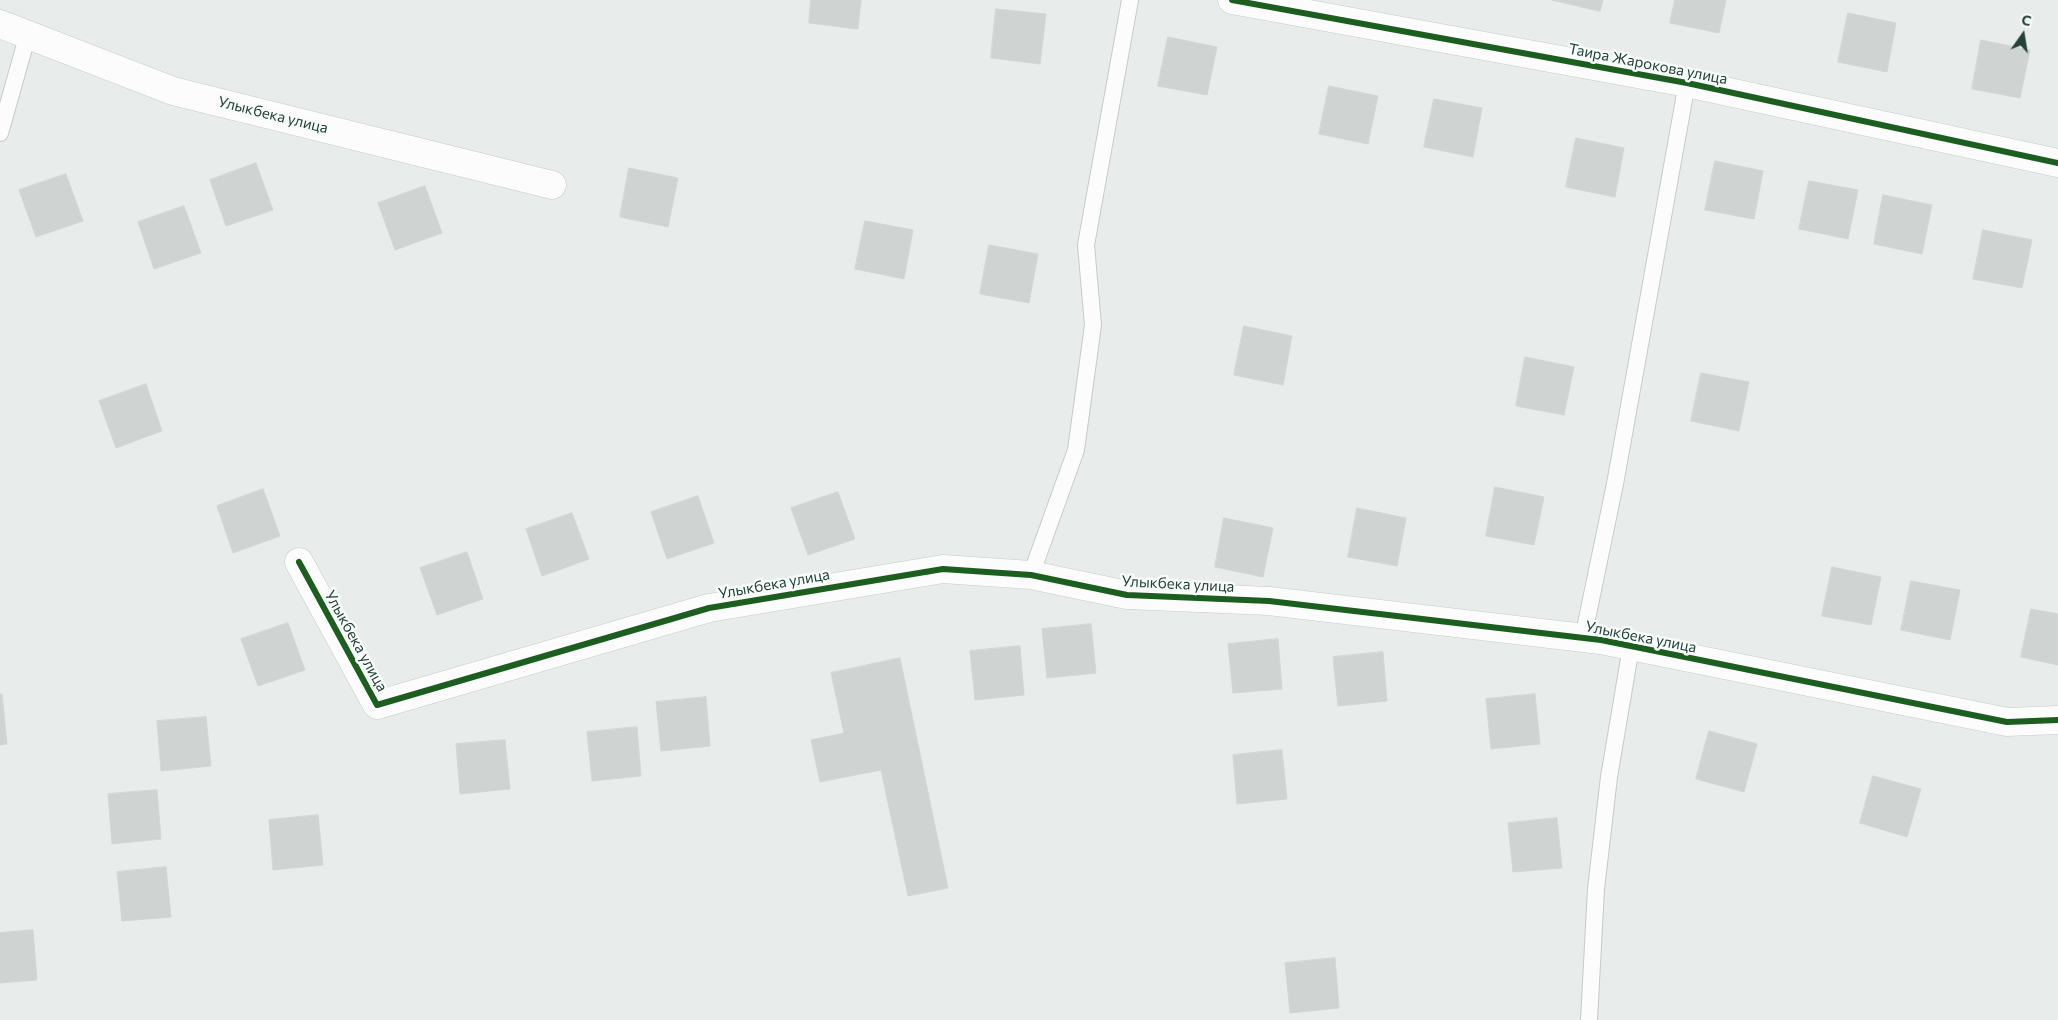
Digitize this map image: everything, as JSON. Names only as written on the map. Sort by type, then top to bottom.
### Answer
[{"type":"street","name":"Таира Жарокова улица","points":[[1232,0],[1688,84],[2058,163]]},
{"type":"street","name":"Улыкбека улица","points":[[0,24],[173,91],[552,185]]},
{"type":"street","name":"Улыкбека улица","points":[[299,562],[377,705],[709,608],[943,569],[1031,575],[1127,595],[1269,601],[1583,638],[2008,722],[2058,720]]},
{"type":"lane","points":[[1031,575],[1076,450],[1092,325],[1086,245],[1130,0]]},
{"type":"lane","points":[[0,133],[28,34]]},
{"type":"lane","points":[[1583,638],[1615,484],[1688,84]]},
{"type":"lane","points":[[1588,1020],[1596,889],[1609,777],[1631,647]]},
{"type":"building","points":[[811,0],[861,0],[858,29],[809,23]]},
{"type":"building","points":[[1552,0],[1603,0],[1600,11]]},
{"type":"building","points":[[1675,0],[1726,0],[1719,33],[1670,23]]},
{"type":"building","points":[[996,9],[1046,14],[1040,64],[991,58]]},
{"type":"building","points":[[1848,13],[1896,23],[1887,72],[1838,62]]},
{"type":"building","points":[[1168,37],[1217,47],[1207,95],[1158,86]]},
{"type":"building","points":[[1981,40],[2030,50],[2020,98],[1972,89]]},
{"type":"building","points":[[1329,86],[1378,96],[1368,144],[1319,134]]},
{"type":"building","points":[[1434,99],[1482,108],[1473,157],[1424,147]]},
{"type":"building","points":[[1576,138],[1624,148],[1615,197],[1566,187]]},
{"type":"building","points":[[1715,161],[1763,171],[1754,219],[1705,210]]},
{"type":"building","points":[[256,163],[273,210],[226,226],[210,180]]},
{"type":"building","points":[[629,168],[678,178],[668,227],[620,217]]},
{"type":"building","points":[[66,174],[83,221],[36,237],[19,190]]},
{"type":"building","points":[[1809,181],[1858,190],[1848,239],[1799,229]]},
{"type":"building","points":[[425,186],[442,233],[395,250],[378,203]]},
{"type":"building","points":[[1883,195],[1932,205],[1922,254],[1874,244]]},
{"type":"building","points":[[184,206],[201,253],[154,269],[138,222]]},
{"type":"building","points":[[865,221],[913,230],[904,279],[855,269]]},
{"type":"building","points":[[1983,230],[2032,240],[2022,288],[1973,279]]},
{"type":"building","points":[[989,245],[1038,254],[1029,303],[980,294]]},
{"type":"building","points":[[1244,326],[1292,336],[1283,385],[1234,375]]},
{"type":"building","points":[[1525,357],[1574,367],[1564,415],[1516,406]]},
{"type":"building","points":[[1701,373],[1749,382],[1739,431],[1691,421]]},
{"type":"building","points":[[146,384],[162,431],[116,448],[99,401]]},
{"type":"building","points":[[1495,487],[1544,497],[1534,545],[1486,536]]},
{"type":"building","points":[[263,489],[280,536],[233,553],[217,506]]},
{"type":"building","points":[[838,492],[855,539],[808,555],[791,508]]},
{"type":"building","points":[[698,496],[714,543],[667,559],[651,512]]},
{"type":"building","points":[[1357,508],[1406,518],[1397,566],[1348,557]]},
{"type":"building","points":[[572,513],[589,559],[542,576],[526,529]]},
{"type":"building","points":[[1224,518],[1273,528],[1263,577],[1215,567]]},
{"type":"building","points":[[467,552],[483,599],[437,615],[420,568]]},
{"type":"building","points":[[1832,567],[1881,577],[1871,625],[1822,616]]},
{"type":"building","points":[[1911,581],[1960,590],[1950,640],[1901,630]]},
{"type":"building","points":[[2031,609],[2058,614],[2058,665],[2021,657]]},
{"type":"building","points":[[288,623],[305,670],[258,686],[241,639]]},
{"type":"building","points":[[1091,624],[1096,673],[1047,678],[1042,629]]},
{"type":"building","points":[[1278,639],[1282,689],[1233,693],[1228,644]]},
{"type":"building","points":[[1020,646],[1024,695],[975,700],[970,651]]},
{"type":"building","points":[[1383,652],[1387,701],[1338,706],[1333,657]]},
{"type":"building","points":[[900,658],[948,888],[908,896],[881,770],[820,782],[811,740],[844,733],[831,673]]},
{"type":"building","points":[[0,694],[2,694],[7,744],[0,745]]},
{"type":"building","points":[[1535,694],[1540,744],[1491,749],[1486,699]]},
{"type":"building","points":[[706,697],[710,746],[661,751],[656,702]]},
{"type":"building","points":[[206,717],[211,766],[161,771],[157,721]]},
{"type":"building","points":[[637,727],[641,776],[592,781],[587,732]]},
{"type":"building","points":[[1709,731],[1757,744],[1744,792],[1696,779]]},
{"type":"building","points":[[505,740],[510,789],[460,794],[456,744]]},
{"type":"building","points":[[1282,750],[1287,799],[1237,804],[1233,755]]},
{"type":"building","points":[[1873,776],[1921,789],[1907,837],[1860,823]]},
{"type":"building","points":[[157,790],[161,839],[112,844],[108,794]]},
{"type":"building","points":[[318,815],[323,865],[273,870],[269,820]]},
{"type":"building","points":[[1557,818],[1562,868],[1513,872],[1508,823]]},
{"type":"building","points":[[166,867],[171,917],[122,921],[117,872]]},
{"type":"building","points":[[33,930],[37,980],[0,983],[0,933]]},
{"type":"building","points":[[1335,958],[1339,1008],[1290,1013],[1285,963]]},
{"type":"cycle path","points":[[1232,0],[1687,83],[2058,163]]},
{"type":"cycle path","points":[[299,562],[377,705],[709,608],[943,569],[1031,575],[1127,595],[1269,601],[1601,640],[2007,722],[2058,720]]}]
